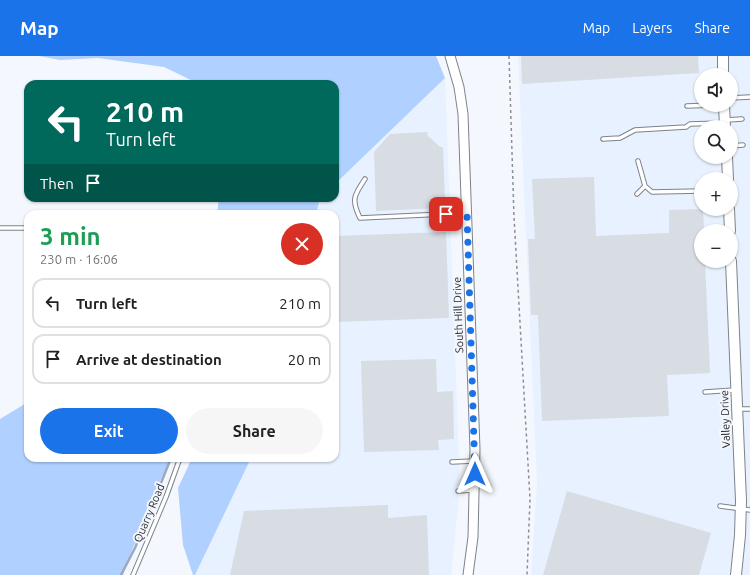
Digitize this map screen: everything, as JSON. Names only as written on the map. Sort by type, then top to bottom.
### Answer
[{"type":"main road","points":[[722,56],[723,68]]},
{"type":"main road","name":"Valley Drive","points":[[731,268],[737,410],[745,510],[736,575]]},
{"type":"street","name":"South Hill Drive","points":[[450,56],[459,87],[463,114],[467,213],[475,461],[472,537],[468,575]]},
{"type":"lane","points":[[738,98],[750,97]]},
{"type":"lane","points":[[687,106],[694,106]]},
{"type":"lane","points":[[738,120],[742,119]]},
{"type":"lane","points":[[604,139],[620,138],[635,130],[686,127],[690,124],[694,124]]},
{"type":"lane","points":[[738,145],[743,145]]},
{"type":"lane","points":[[638,161],[645,186],[652,192],[694,191]]},
{"type":"lane","points":[[365,179],[356,192],[354,205],[360,218],[467,213]]},
{"type":"lane","points":[[637,194],[645,186]]},
{"type":"lane","points":[[0,228],[24,228]]},
{"type":"lane","points":[[705,392],[736,390]]},
{"type":"lane","points":[[737,410],[750,409]]},
{"type":"lane","points":[[452,462],[475,461]]},
{"type":"lane","name":"Quarry Road","points":[[133,575],[166,497],[179,462]]},
{"type":"lane","points":[[458,491],[474,490]]},
{"type":"lane","points":[[720,506],[745,510]]},
{"type":"path","points":[[509,56],[514,217],[530,499],[527,575]]},
{"type":"shaded area","points":[[39,56],[436,56],[445,78],[339,180],[339,80],[191,80],[164,67],[98,58],[60,60]]},
{"type":"shaded area","points":[[518,56],[750,56],[750,575],[531,575],[537,482]]},
{"type":"shaded area","points":[[445,78],[460,487],[451,575],[195,575],[249,462],[339,462],[339,210],[317,210],[318,202],[339,202],[339,180]]},
{"type":"shaded area","points":[[218,202],[319,202],[317,210],[218,210]]},
{"type":"shaded area","points":[[24,404],[24,462],[169,462],[150,502],[123,575],[0,575],[0,419]]},
{"type":"shaded area","points":[[190,462],[249,462],[195,575],[193,575],[183,545],[178,488]]},
{"type":"building","points":[[521,56],[698,56],[699,68],[694,68],[694,73],[522,84]]},
{"type":"building","points":[[427,132],[428,136],[440,147],[443,147],[445,200],[438,200],[439,208],[376,211],[374,152],[390,134]]},
{"type":"building","points":[[594,177],[596,236],[669,233],[669,210],[694,209],[694,216],[703,216],[704,224],[694,224],[694,268],[705,268],[710,373],[667,375],[669,416],[542,421],[538,315],[531,315],[528,239],[535,239],[532,179]]},
{"type":"building","points":[[446,232],[449,318],[339,322],[339,236]]},
{"type":"building","points":[[436,359],[437,392],[453,391],[454,439],[438,440],[439,450],[364,452],[361,361]]},
{"type":"building","points":[[567,491],[711,533],[699,575],[543,575]]},
{"type":"building","points":[[388,505],[388,518],[427,515],[429,575],[230,575],[244,511]]},
{"type":"waterway","points":[[121,575],[135,548],[169,462]]},
{"type":"route","points":[[446,214],[467,213],[475,474]]}]
